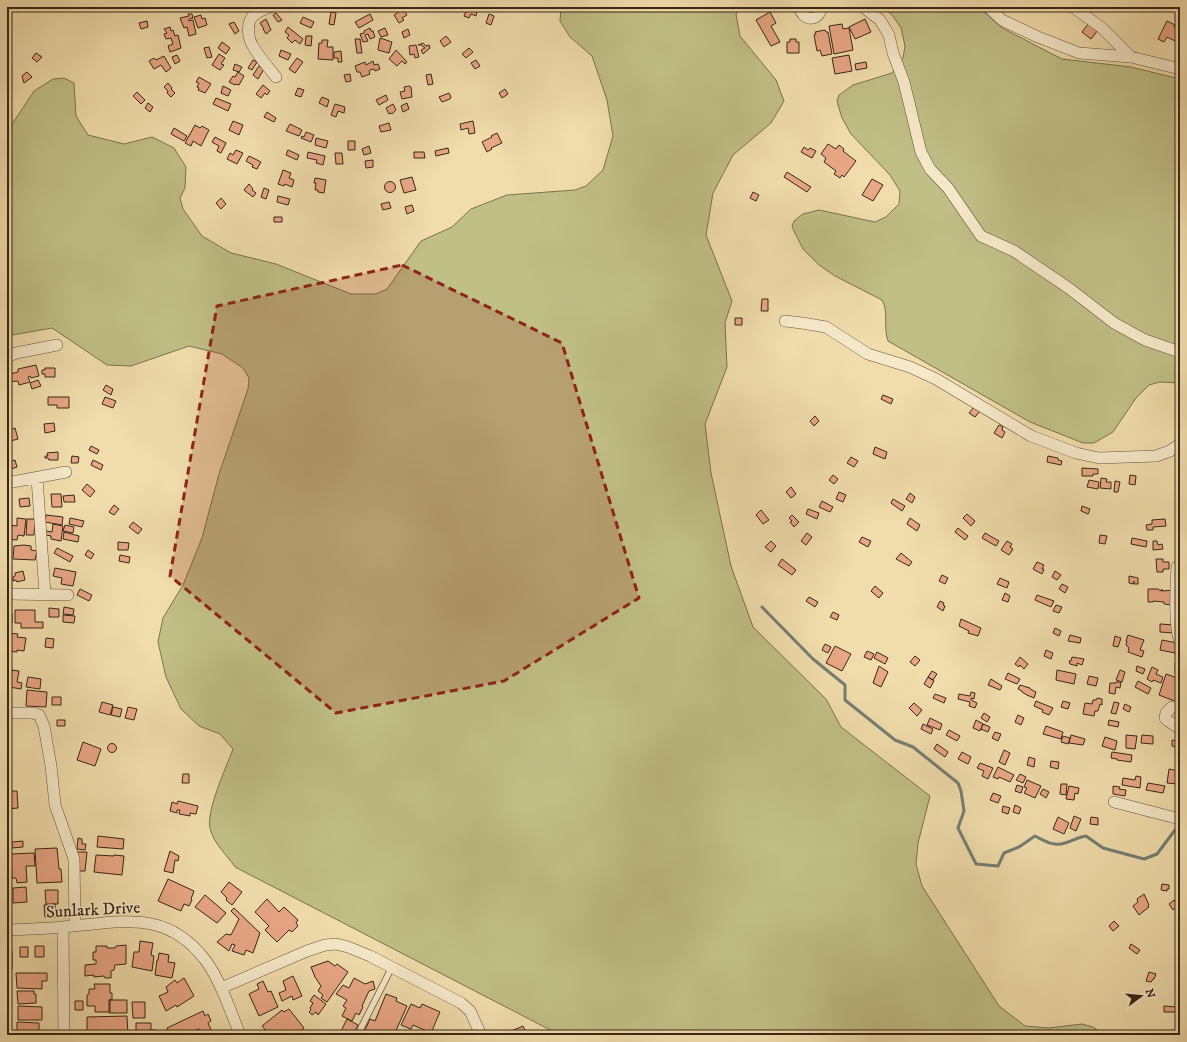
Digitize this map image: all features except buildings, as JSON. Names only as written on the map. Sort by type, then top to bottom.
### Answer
[{"type":"street","points":[[270,7],[252,17],[249,28],[252,46],[276,76]]},
{"type":"street","points":[[799,7],[800,12],[805,17],[814,18],[818,16],[822,7]]},
{"type":"street","points":[[863,7],[880,20],[889,35],[893,53],[904,82],[921,152],[930,169],[948,188],[981,236],[1014,252],[1070,289],[1114,323],[1145,340],[1180,352]]},
{"type":"street","points":[[988,7],[1002,20],[1038,37],[1079,53],[1131,57],[1180,69]]},
{"type":"street","points":[[1074,7],[1102,28],[1131,57]]},
{"type":"street","points":[[784,321],[826,328],[868,354],[910,368],[936,379],[1031,436],[1076,453],[1099,458],[1156,456],[1170,451],[1180,444]]},
{"type":"street","points":[[7,357],[16,353],[57,345]]},
{"type":"street","points":[[7,483],[66,472]]},
{"type":"street","points":[[37,478],[45,594]]},
{"type":"street","points":[[1180,565],[1177,566],[1176,594],[1180,642]]},
{"type":"street","points":[[7,594],[68,595]]},
{"type":"street","points":[[1180,665],[1180,670]]},
{"type":"street","points":[[1180,707],[1172,707],[1165,715],[1167,720],[1180,730]]},
{"type":"street","points":[[7,713],[33,713],[39,716],[44,726],[51,766],[55,805],[72,850],[74,860],[75,925]]},
{"type":"street","points":[[1114,802],[1180,819]]},
{"type":"street","name":"Sunlark Drive","points":[[7,930],[130,921],[155,923],[168,928],[197,950],[207,962],[221,988],[240,1035]]},
{"type":"street","points":[[62,927],[64,1035]]},
{"type":"street","points":[[221,988],[307,951],[325,945],[336,944],[346,946],[392,967],[461,1003],[470,1011],[481,1035]]},
{"type":"lane","points":[[360,1035],[361,1028],[392,967]]},
{"type":"highlighted area","points":[[402,265],[562,343],[639,598],[504,681],[336,713],[170,576],[217,306]]},
{"type":"shaded area","points":[[561,7],[741,7],[736,14],[740,36],[776,80],[784,101],[771,123],[733,155],[713,193],[706,235],[732,301],[725,323],[727,367],[705,424],[711,473],[731,566],[753,627],[826,699],[841,727],[930,796],[918,843],[916,864],[922,886],[999,1006],[1025,1026],[1049,1028],[1082,1024],[1093,1027],[1105,1035],[560,1035],[235,867],[214,839],[210,828],[211,811],[217,789],[233,749],[220,734],[199,726],[181,709],[166,677],[158,642],[163,618],[183,585],[202,538],[219,474],[248,389],[249,378],[243,368],[222,354],[189,346],[131,366],[107,365],[52,328],[7,336],[7,129],[9,129],[34,91],[53,79],[64,78],[74,83],[76,116],[88,135],[124,144],[152,137],[174,148],[186,167],[185,188],[180,198],[183,209],[202,236],[231,253],[276,264],[351,294],[376,294],[387,289],[421,241],[452,227],[471,209],[507,195],[575,190],[586,186],[603,170],[613,136],[607,100],[592,56],[570,37],[560,21]]},
{"type":"shaded area","points":[[882,7],[979,7],[1002,28],[1062,59],[1131,67],[1180,79],[1180,383],[1160,382],[1149,385],[1136,398],[1113,432],[1094,443],[1083,443],[1030,422],[888,341],[885,310],[882,300],[835,276],[819,265],[803,249],[792,227],[794,221],[803,214],[819,210],[875,222],[886,217],[899,204],[900,191],[890,175],[851,134],[842,118],[837,101],[839,95],[853,85],[892,73],[903,58],[905,46],[901,28],[892,15]]},
{"type":"waterway","points":[[762,607],[813,659],[845,685],[845,700],[895,740],[913,747],[958,783],[961,791],[964,811],[958,828],[976,864],[998,866],[1004,853],[1019,847],[1035,836],[1050,843],[1057,844],[1086,836],[1103,848],[1144,859],[1157,854],[1175,830],[1180,830]]}]
